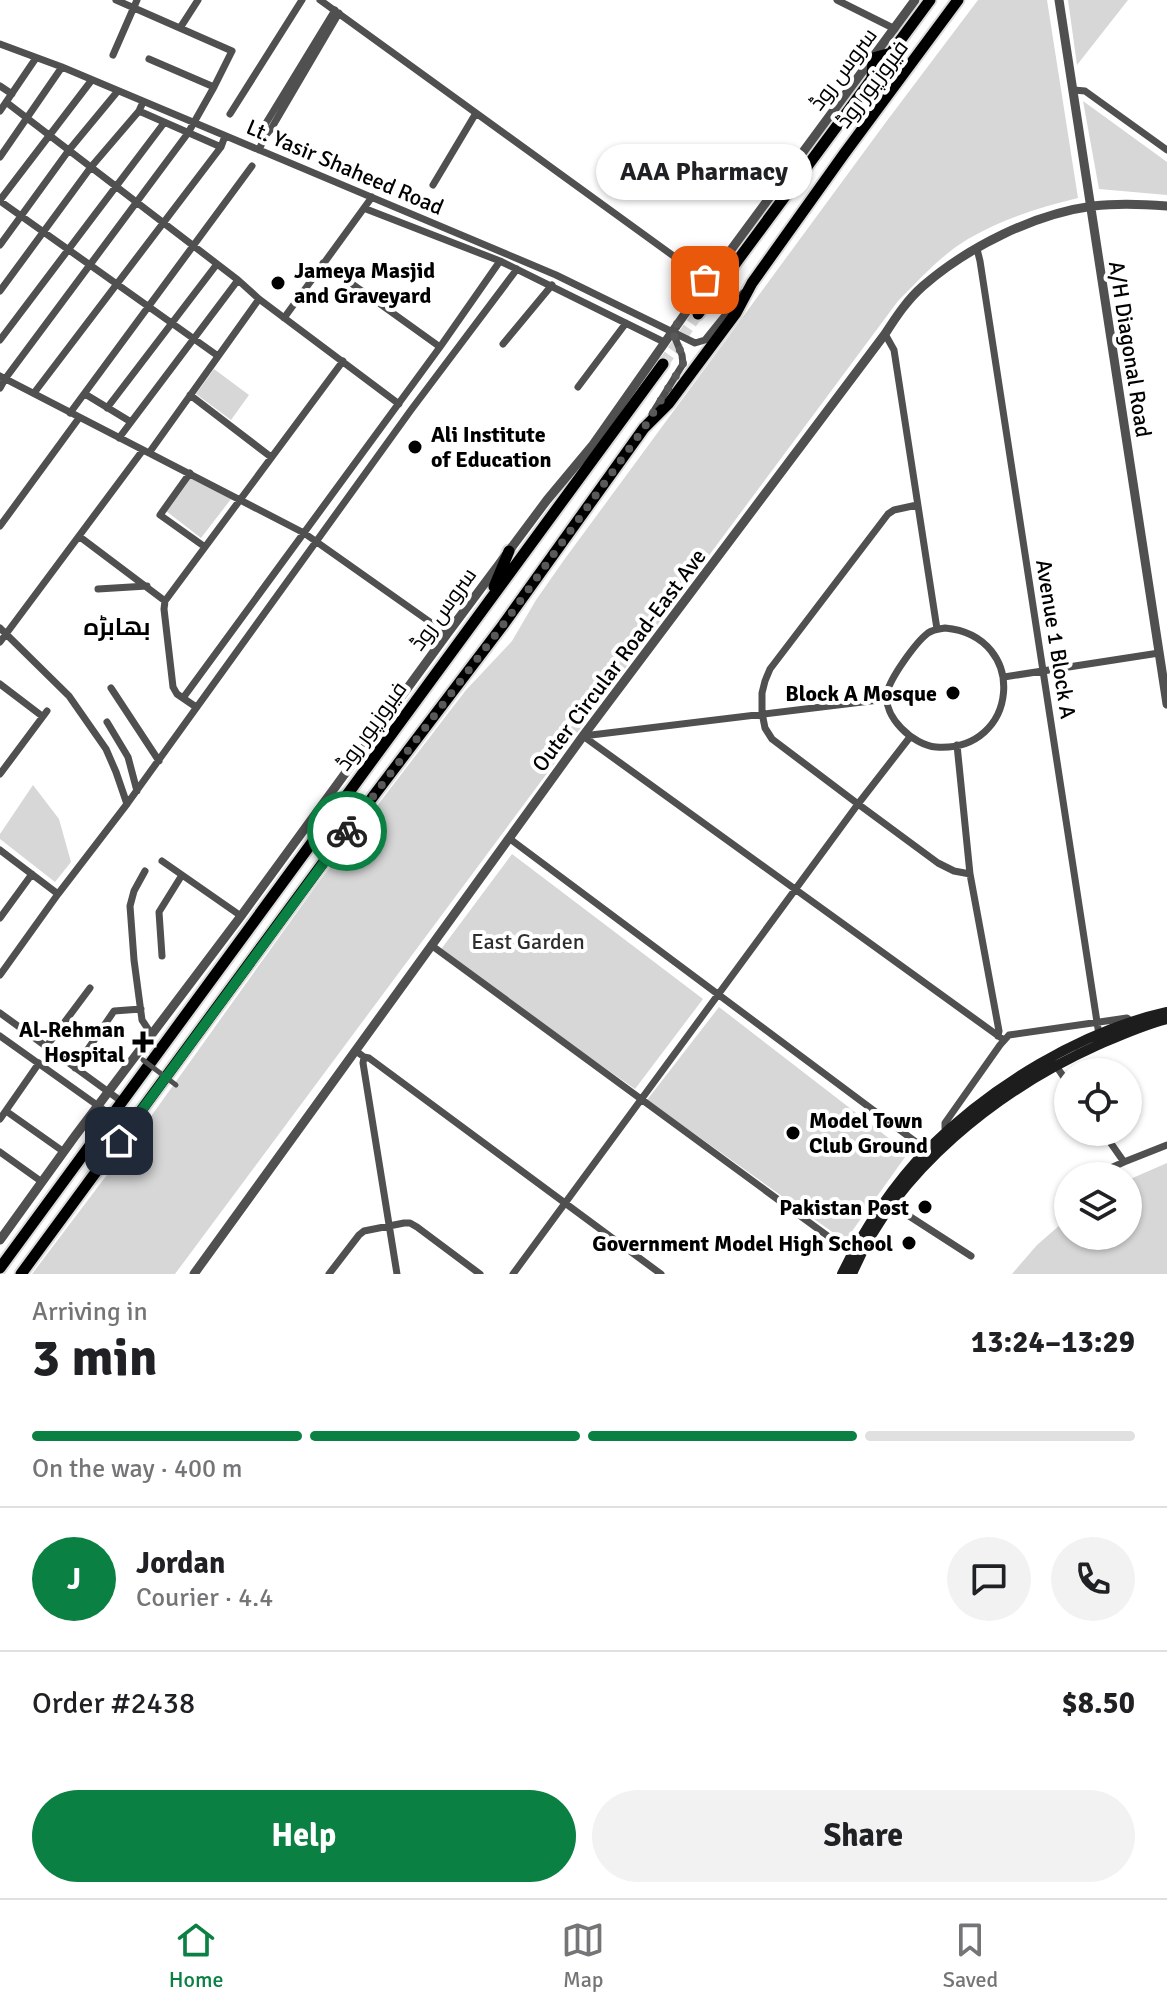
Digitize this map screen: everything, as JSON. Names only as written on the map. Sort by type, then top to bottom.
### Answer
[{"type":"main road","name":"فیروزپور روڈ","points":[[698,314],[930,0]]},
{"type":"main road","name":"فیروزپور روڈ","points":[[21,1274],[331,852],[503,625],[644,428],[669,403],[736,313],[752,283],[958,0]]},
{"type":"main road","points":[[872,79],[873,58],[891,53]]},
{"type":"main road","name":"فیروزپور روڈ","points":[[0,1268],[663,364]]},
{"type":"main road","points":[[488,602],[509,551]]},
{"type":"main road","points":[[842,1274],[947,1131],[989,1098],[1055,1055],[1099,1035],[1167,1012]]},
{"type":"main road","points":[[1071,1058],[1134,1025],[1167,1019]]},
{"type":"main road","points":[[852,1274],[855,1256],[881,1207],[931,1152],[1002,1098],[1054,1067]]},
{"type":"street","points":[[0,388],[2,378],[188,133],[232,51],[135,4],[116,0]]},
{"type":"street","points":[[180,28],[198,0]]},
{"type":"street","points":[[230,114],[302,0]]},
{"type":"street","points":[[320,0],[708,281]]},
{"type":"street","points":[[837,0],[895,29]]},
{"type":"street","name":"سروس روڈ","points":[[0,1240],[447,634],[592,446],[708,281],[915,0]]},
{"type":"street","name":"A/H Diagonal Road","points":[[1059,0],[1162,654],[1167,704]]},
{"type":"street","points":[[113,55],[135,4]]},
{"type":"street","points":[[259,150],[265,136],[263,128],[337,12]]},
{"type":"street","name":"Lt. Yasir Shaheed Road","points":[[0,44],[62,67],[556,275],[693,342],[702,342],[752,283]]},
{"type":"street","points":[[36,58],[2,108],[28,119],[399,404]]},
{"type":"street","points":[[149,59],[214,87]]},
{"type":"street","points":[[0,157],[62,67]]},
{"type":"street","points":[[91,81],[0,200],[218,356]]},
{"type":"street","points":[[0,86],[12,94]]},
{"type":"street","points":[[1074,90],[1085,91],[1167,150]]},
{"type":"street","points":[[0,245],[69,150],[117,92]]},
{"type":"street","points":[[0,291],[143,102]]},
{"type":"street","points":[[139,111],[221,147]]},
{"type":"street","points":[[433,185],[476,113]]},
{"type":"street","points":[[0,340],[164,123]]},
{"type":"street","points":[[34,393],[221,147],[225,136]]},
{"type":"street","points":[[0,526],[74,416],[85,394],[252,166]]},
{"type":"street","points":[[284,318],[372,197]]},
{"type":"street","name":"Outer Circular Road-East Ave","points":[[194,1274],[360,1054],[431,945],[583,736],[902,308],[922,287],[952,264],[993,238],[1032,222],[1090,207],[1167,206]]},
{"type":"street","points":[[366,209],[500,261],[664,342]]},
{"type":"street","name":"Avenue 1 Block A","points":[[977,249],[1099,1035]]},
{"type":"street","points":[[183,698],[500,261]]},
{"type":"street","points":[[323,263],[440,347]]},
{"type":"street","points":[[107,408],[217,264]]},
{"type":"street","points":[[0,975],[517,269]]},
{"type":"street","points":[[503,344],[551,286],[556,275]]},
{"type":"street","points":[[119,438],[238,280]]},
{"type":"street","points":[[0,642],[3,630],[146,452],[259,299]]},
{"type":"street","points":[[578,387],[622,321],[621,307]]},
{"type":"street","points":[[638,328],[647,319]]},
{"type":"street","points":[[644,428],[683,364],[672,331]]},
{"type":"street","points":[[885,334],[894,350],[937,629]]},
{"type":"street","points":[[196,707],[173,687],[165,601],[343,361]]},
{"type":"street","points":[[2,378],[304,533],[447,634]]},
{"type":"street","points":[[85,394],[131,422]]},
{"type":"street","points":[[190,395],[271,457]]},
{"type":"street","points":[[190,473],[160,515],[205,547]]},
{"type":"street","points":[[917,505],[888,514],[770,669],[762,693],[762,713],[765,728],[772,739],[938,863],[970,874]]},
{"type":"street","points":[[80,537],[165,601]]},
{"type":"street","points":[[98,589],[147,586]]},
{"type":"street","points":[[937,629],[957,629],[983,642],[998,660],[1004,677],[1003,700],[992,724],[974,740],[957,745],[936,747],[910,737],[894,717],[887,699],[887,691],[898,671],[921,640],[937,629]]},
{"type":"street","points":[[3,630],[69,696],[89,723],[106,749],[127,804]]},
{"type":"street","points":[[1004,677],[1162,654]]},
{"type":"street","points":[[0,684],[44,713],[0,774]]},
{"type":"street","points":[[111,688],[159,761]]},
{"type":"street","points":[[583,736],[887,699]]},
{"type":"street","points":[[107,722],[128,757],[137,791]]},
{"type":"street","points":[[583,736],[1001,1038]]},
{"type":"street","points":[[513,1274],[910,737]]},
{"type":"street","points":[[957,745],[970,874],[1001,1038]]},
{"type":"street","points":[[510,839],[931,1152]]},
{"type":"street","points":[[0,850],[58,894]]},
{"type":"street","points":[[162,861],[241,916]]},
{"type":"street","points":[[145,871],[130,906],[142,1020],[152,1035]]},
{"type":"street","points":[[0,918],[32,874]]},
{"type":"street","points":[[162,956],[159,912],[182,875]]},
{"type":"street","points":[[431,945],[855,1256]]},
{"type":"street","points":[[46,1047],[90,988]]},
{"type":"street","points":[[75,1068],[114,1011],[141,1009]]},
{"type":"street","points":[[0,1013],[121,1101]]},
{"type":"street","points":[[947,1131],[945,1123],[1001,1038],[1127,1018],[1134,1025]]},
{"type":"street","points":[[0,1036],[111,1115]]},
{"type":"street","points":[[360,1054],[661,1274]]},
{"type":"street","points":[[360,1054],[397,1274]]},
{"type":"street","points":[[143,1060],[176,1085]]},
{"type":"street","points":[[0,1119],[39,1063]]},
{"type":"street","points":[[6,1111],[64,1152]]},
{"type":"street","points":[[1113,1146],[1124,1162],[1167,1145]]},
{"type":"street","points":[[0,1152],[42,1182]]},
{"type":"street","points":[[892,1205],[971,1256]]},
{"type":"street","points":[[329,1274],[364,1231],[410,1223],[480,1274]]},
{"type":"green space","points":[[978,0],[1047,0],[1078,198],[1022,214],[968,239],[940,260],[898,301],[175,1274],[32,1274],[147,1122],[320,880],[466,690],[512,641],[564,560]]},
{"type":"green space","points":[[1068,0],[1128,0],[1077,65]]},
{"type":"green space","points":[[1083,101],[1167,162],[1167,195],[1099,189]]},
{"type":"green space","points":[[214,369],[249,395],[231,420],[196,394]]},
{"type":"green space","points":[[189,477],[231,499],[201,538],[166,511]]},
{"type":"green space","points":[[33,785],[59,819],[71,862],[55,882],[0,839],[0,834]]},
{"type":"green space","name":"East Garden","points":[[512,854],[703,999],[635,1089],[439,952]]},
{"type":"green space","points":[[719,1007],[908,1153],[845,1241],[647,1100]]},
{"type":"green space","points":[[1167,1163],[1167,1274],[1012,1274],[1054,1230],[1054,1250],[1142,1250],[1142,1174]]},
{"type":"tunnel","points":[[663,364],[698,314]]},
{"type":"way so far","points":[[347,831],[503,625],[644,428],[681,367],[682,355],[672,331],[708,281],[705,280]]},
{"type":"place","name":"AAA Pharmacy","points":[[705,280]]},
{"type":"place","name":"Jameya Masjid and Graveyard","points":[[278,283]]},
{"type":"place","name":"Ali Institute of Education","points":[[415,447]]},
{"type":"place","name":"Block A Mosque","points":[[953,693]]},
{"type":"place","name":"Al-Rehman Hospital","points":[[143,1042]]},
{"type":"place","name":"Model Town Club Ground","points":[[793,1133]]},
{"type":"place","name":"Pakistan Post","points":[[925,1207]]},
{"type":"place","name":"Government Model High School","points":[[909,1243]]},
{"type":"district","name":"بھابڑہ","points":[[117,627]]},
{"type":"route","points":[[119,1141],[347,831]]}]
